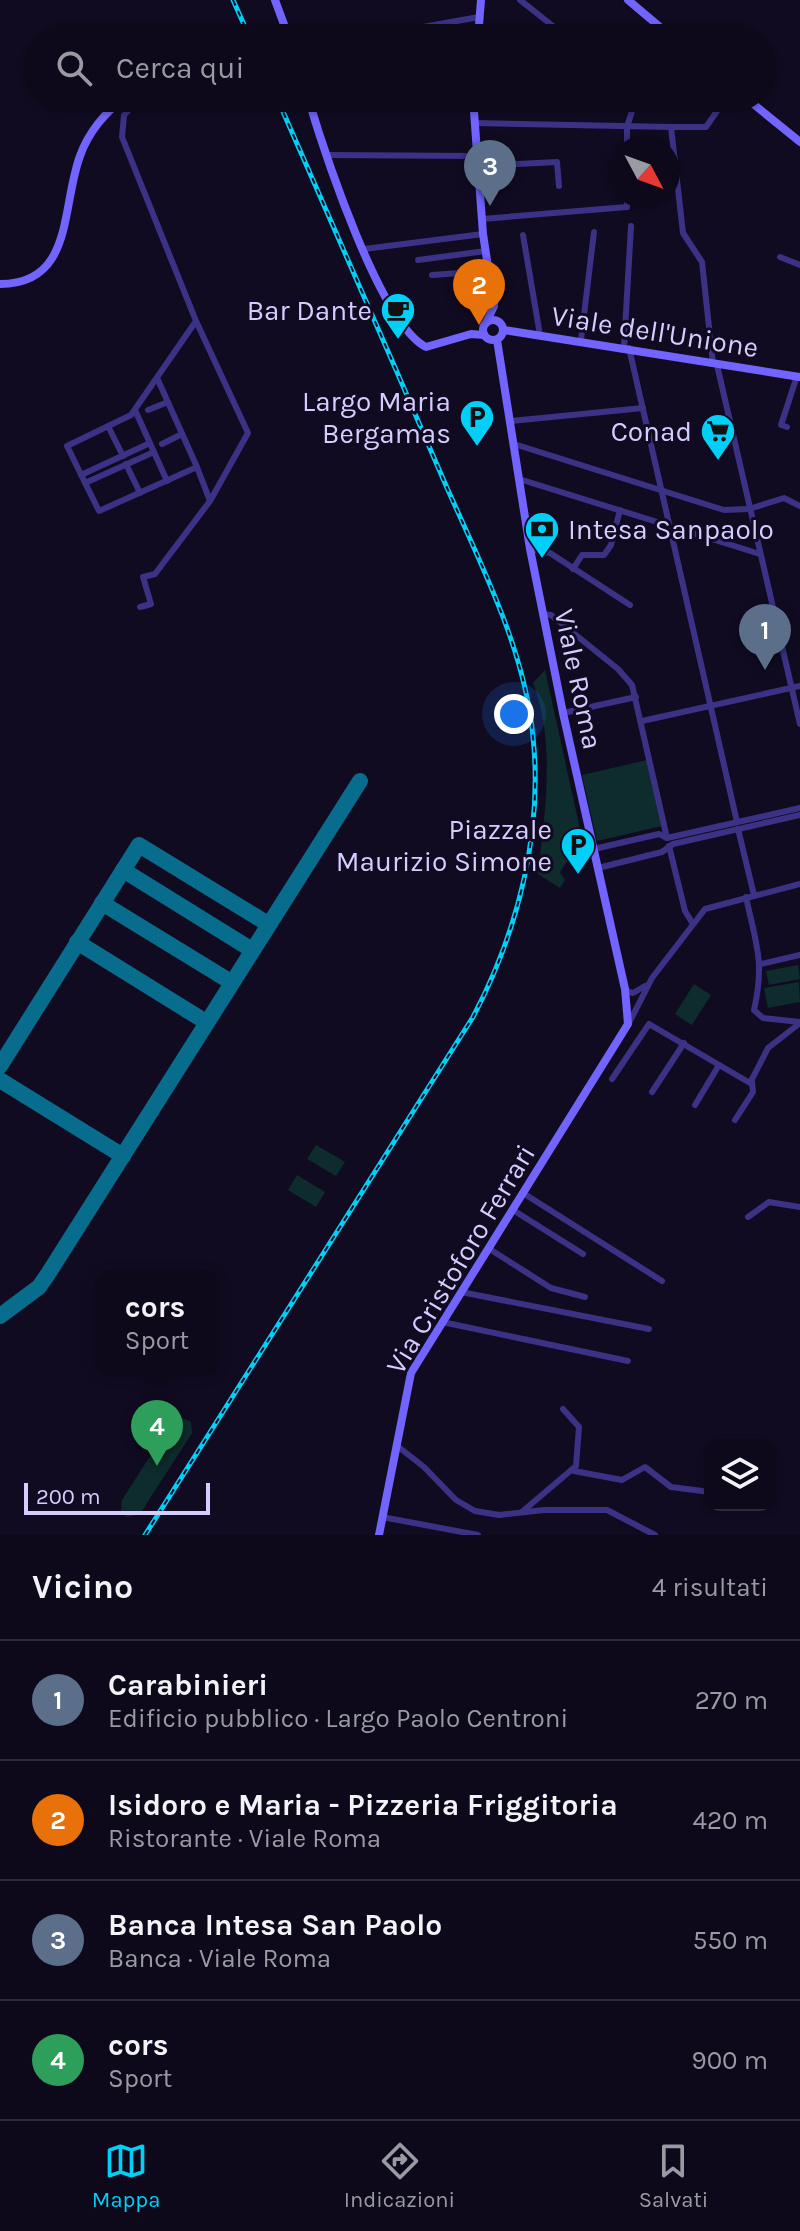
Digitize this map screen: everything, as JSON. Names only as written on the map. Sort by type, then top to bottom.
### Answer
[{"type":"main road","points":[[275,0],[284,24]]},
{"type":"main road","points":[[479,24],[481,0]]},
{"type":"main road","points":[[628,0],[656,24]]},
{"type":"main road","points":[[0,284],[27,281],[51,262],[82,151],[109,112]]},
{"type":"main road","points":[[313,112],[390,309],[422,346],[433,347],[498,321],[504,330],[497,340],[482,329]]},
{"type":"main road","points":[[474,112],[483,234],[494,306],[482,329]]},
{"type":"main road","points":[[763,112],[800,142]]},
{"type":"main road","name":"Viale dell'Unione","points":[[504,330],[627,347],[715,365],[799,375]]},
{"type":"main road","name":"Viale Roma","points":[[497,340],[530,549],[563,713],[626,991],[628,1024]]},
{"type":"main road","name":"Via Cristoforo Ferrari","points":[[379,1535],[409,1379],[628,1024]]},
{"type":"street","points":[[520,0],[550,24]]},
{"type":"street","points":[[438,24],[479,17]]},
{"type":"street","points":[[128,112],[123,117],[122,137],[196,321],[248,433],[210,501],[155,574],[143,577],[151,604],[140,607]]},
{"type":"street","points":[[627,136],[632,112]]},
{"type":"street","points":[[474,123],[706,127],[716,112]]},
{"type":"street","points":[[671,127],[683,233],[702,262],[715,365],[783,651],[796,687],[800,724]]},
{"type":"street","points":[[328,155],[557,162],[559,186]]},
{"type":"street","points":[[482,219],[615,208]]},
{"type":"street","points":[[631,226],[627,347],[754,895]]},
{"type":"street","points":[[581,340],[594,232]]},
{"type":"street","points":[[364,249],[483,234]]},
{"type":"street","points":[[523,235],[540,335]]},
{"type":"street","points":[[418,260],[486,251]]},
{"type":"street","points":[[780,257],[800,265]]},
{"type":"street","points":[[432,275],[489,271]]},
{"type":"street","points":[[196,321],[135,410],[67,446],[99,511],[197,467]]},
{"type":"street","points":[[787,427],[781,425],[799,375]]},
{"type":"street","points":[[158,380],[210,501]]},
{"type":"street","points":[[148,410],[168,402]]},
{"type":"street","points":[[511,421],[643,408]]},
{"type":"street","points":[[135,410],[167,481]]},
{"type":"street","points":[[108,426],[123,456]]},
{"type":"street","points":[[162,444],[182,434]]},
{"type":"street","points":[[81,475],[150,443]]},
{"type":"street","points":[[514,444],[724,510],[749,509],[784,498],[800,506]]},
{"type":"street","points":[[85,483],[154,452]]},
{"type":"street","points":[[126,464],[140,493]]},
{"type":"street","points":[[519,479],[760,554]]},
{"type":"street","points":[[573,569],[582,555],[604,555],[611,545],[620,510]]},
{"type":"street","points":[[530,549],[550,553],[630,605]]},
{"type":"street","points":[[543,614],[551,615],[618,669],[636,697],[667,838]]},
{"type":"street","points":[[642,721],[796,687]]},
{"type":"street","points":[[563,713],[636,697]]},
{"type":"street","points":[[598,868],[662,852],[669,846],[800,808]]},
{"type":"street","points":[[594,849],[659,834],[667,838],[800,815]]},
{"type":"street","points":[[669,846],[685,911],[693,924]]},
{"type":"street","points":[[628,1024],[648,984],[709,907],[800,884]]},
{"type":"street","points":[[746,897],[761,964],[757,1015],[800,1022]]},
{"type":"street","points":[[761,964],[800,955]]},
{"type":"street","points":[[626,991],[633,993],[648,984]]},
{"type":"street","points":[[735,1120],[753,1092],[752,1082],[768,1048],[800,1022]]},
{"type":"street","points":[[612,1079],[648,1024],[654,1024],[745,1082],[752,1082]]},
{"type":"street","points":[[652,1092],[684,1043]]},
{"type":"street","points":[[695,1105],[719,1065]]},
{"type":"street","points":[[523,1193],[662,1281]]},
{"type":"street","points":[[748,1217],[769,1202],[800,1207]]},
{"type":"street","points":[[513,1210],[583,1254]]},
{"type":"street","points":[[488,1248],[552,1288],[585,1297]]},
{"type":"street","points":[[461,1292],[649,1329]]},
{"type":"street","points":[[442,1322],[628,1361]]},
{"type":"street","points":[[523,1511],[574,1471],[579,1429],[563,1409]]},
{"type":"street","points":[[396,1445],[471,1510],[496,1515],[523,1511],[612,1510],[655,1535]]},
{"type":"street","points":[[574,1471],[622,1480],[645,1467],[674,1488],[704,1491]]},
{"type":"street","points":[[382,1517],[478,1535]]},
{"type":"green space","points":[[545,670],[582,838],[560,872],[565,880],[560,888],[538,874],[546,802],[547,753],[533,683]]},
{"type":"green space","points":[[647,760],[662,826],[597,841],[582,775]]},
{"type":"green space","points":[[798,965],[800,979],[769,985],[766,971]]},
{"type":"green space","points":[[799,982],[800,1002],[768,1008],[764,988]]},
{"type":"green space","points":[[694,984],[711,995],[692,1025],[675,1014]]},
{"type":"green space","points":[[316,1145],[345,1162],[336,1176],[307,1159]]},
{"type":"green space","points":[[297,1175],[325,1192],[316,1207],[288,1190]]},
{"type":"green space","points":[[181,1417],[191,1422],[192,1433],[140,1514],[127,1517],[121,1511],[122,1500],[172,1422]]},
{"type":"taxiway","points":[[0,1316],[39,1287],[48,1274],[360,781]]},
{"type":"taxiway","points":[[0,1066],[139,845],[268,924]]},
{"type":"taxiway","points":[[123,870],[252,950]]},
{"type":"taxiway","points":[[102,903],[231,982]]},
{"type":"taxiway","points":[[77,942],[206,1022]]},
{"type":"taxiway","points":[[0,1080],[123,1156]]},
{"type":"railway","points":[[233,0],[244,24]]},
{"type":"railway","points":[[145,1535],[473,1017],[503,951],[514,916],[524,881],[534,809],[533,737],[521,671],[511,638],[283,112]]},
{"type":"place","name":"Banca Intesa San Paolo","points":[[490,206]]},
{"type":"place","name":"Isidoro e Maria - Pizzeria Friggitoria","points":[[479,325]]},
{"type":"place","name":"Bar Dante","points":[[398,341]]},
{"type":"place","name":"Largo Maria Bergamas","points":[[477,448]]},
{"type":"place","name":"Conad","points":[[718,462]]},
{"type":"place","name":"Intesa Sanpaolo","points":[[542,560]]},
{"type":"place","name":"Carabinieri","points":[[765,670]]},
{"type":"place","name":"Piazzale Maurizio Simone","points":[[578,876]]},
{"type":"place","name":"cors","points":[[157,1466]]}]
